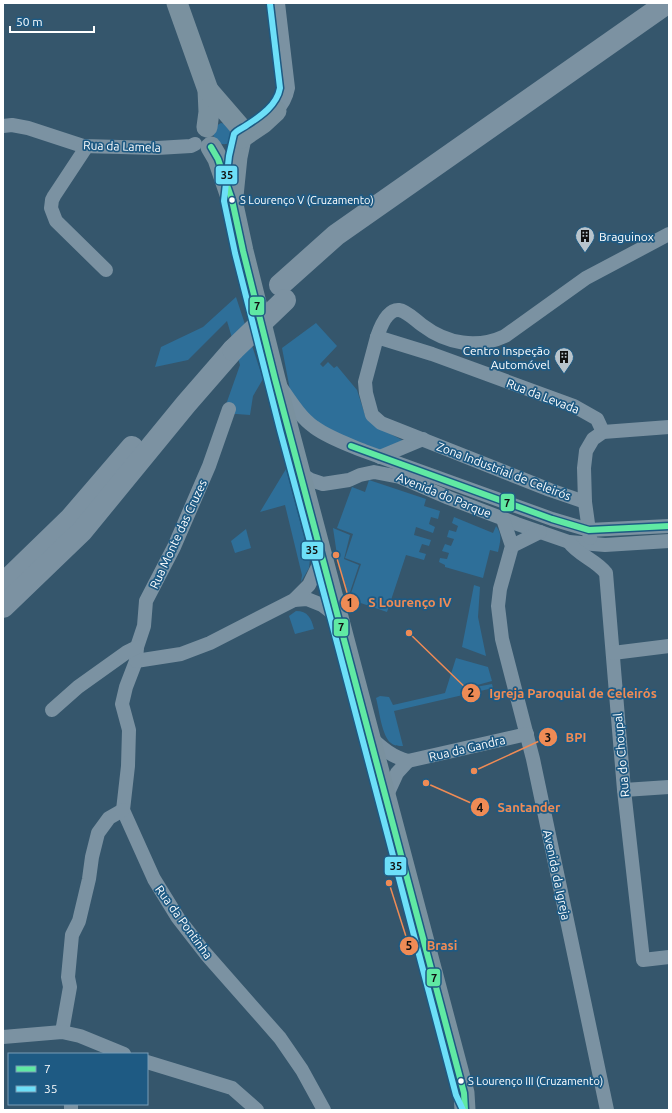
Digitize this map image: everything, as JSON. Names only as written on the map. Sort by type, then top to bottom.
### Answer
[{"type":"highway","points":[[3,584],[70,519],[231,342],[283,292],[552,92],[667,3]]},
{"type":"highway","points":[[552,92],[669,19]]},
{"type":"highway","points":[[3,607],[82,531],[186,404],[231,342]]},
{"type":"main road","points":[[177,3],[208,90],[209,112],[206,140],[218,159],[232,200],[242,251],[275,380],[467,1104]]},
{"type":"main road","points":[[208,90],[240,127],[240,140],[232,200]]},
{"type":"main road","points":[[206,140],[213,119],[218,116],[232,118],[260,116],[276,112]]},
{"type":"main road","points":[[206,140],[221,152],[226,152],[236,147],[240,140],[276,112]]},
{"type":"street","points":[[276,112],[282,105],[288,88],[278,3]]},
{"type":"street","name":"Rua da Lamela","points":[[3,126],[12,125],[28,128],[69,143],[87,146],[157,148],[191,146],[206,140]]},
{"type":"street","points":[[87,146],[54,196],[52,200],[52,212],[59,225],[106,270]]},
{"type":"street","points":[[424,439],[381,423],[372,415],[366,393],[365,382],[377,337],[384,320],[394,311],[399,310],[406,313],[430,332],[443,337],[463,343],[476,344],[493,342],[506,336],[586,278],[669,234]]},
{"type":"street","name":"Rua da Levada","points":[[377,337],[432,354],[574,406],[597,419],[603,432]]},
{"type":"street","name":"Avenida do Parque","points":[[275,380],[302,416],[313,427],[334,439],[380,457],[552,519],[589,530],[669,526]]},
{"type":"street","name":"Rua Monte das Cruzes","points":[[136,654],[144,626],[146,601],[174,547],[209,466],[230,409]]},
{"type":"street","points":[[590,544],[585,502],[584,468],[586,451],[593,439],[603,432],[669,427]]},
{"type":"street","points":[[380,457],[424,439]]},
{"type":"street","name":"Zona Industrial de Celeirós","points":[[424,439],[550,490],[585,502]]},
{"type":"street","name":"Avenida do Parque","points":[[301,474],[311,480],[323,484],[349,480],[360,475],[374,472],[394,475],[503,519],[569,542],[605,545],[669,541]]},
{"type":"street","points":[[517,524],[522,507]]},
{"type":"street","points":[[503,519],[512,546],[540,532]]},
{"type":"street","name":"Rua do Choupal","points":[[569,542],[574,549],[600,565],[606,573],[624,790],[643,960],[669,957]]},
{"type":"street","name":"Avenida da Igreja","points":[[512,546],[500,589],[498,606],[502,639],[527,734],[607,1110]]},
{"type":"street","points":[[52,710],[78,687],[127,652],[136,654],[181,654],[210,644],[294,600],[309,585],[322,558]]},
{"type":"street","points":[[294,600],[307,599],[322,606],[339,618]]},
{"type":"street","points":[[613,653],[669,646]]},
{"type":"street","points":[[62,1032],[70,987],[68,977],[72,934],[79,921],[98,833],[109,818],[123,810],[128,766],[129,730],[122,704],[136,654]]},
{"type":"street","name":"Rua da Gandra","points":[[408,761],[527,734]]},
{"type":"street","points":[[370,736],[383,749],[400,759],[408,761],[397,773],[386,798]]},
{"type":"street","points":[[624,790],[669,787]]},
{"type":"street","name":"Rua da Pontinha","points":[[123,810],[154,879],[178,918],[206,954],[280,1038],[302,1070],[324,1110]]},
{"type":"street","points":[[3,1037],[62,1032],[80,1036],[122,1053]]},
{"type":"street","points":[[148,1062],[184,1075],[232,1088],[257,1110]]},
{"type":"shaded area","points":[[221,123],[230,125],[231,142],[226,144],[217,142],[213,134],[216,126]]},
{"type":"shaded area","points":[[236,297],[263,379],[253,396],[250,415],[223,413],[240,365],[227,321],[188,360],[155,367],[161,347],[203,327]]},
{"type":"shaded area","points":[[316,323],[337,346],[320,364],[323,367],[328,362],[334,368],[337,366],[357,390],[365,415],[375,426],[404,441],[381,451],[337,436],[310,417],[290,390],[282,348]]},
{"type":"shaded area","points":[[286,469],[310,559],[309,568],[301,582],[302,575],[285,505],[260,512]]},
{"type":"shaded area","points":[[369,480],[426,499],[424,506],[440,511],[438,519],[431,517],[429,524],[435,527],[433,533],[416,527],[414,535],[431,540],[429,546],[422,544],[419,552],[426,554],[424,560],[406,555],[387,612],[349,599],[361,564],[345,558],[353,534],[337,528],[352,487],[365,492]]},
{"type":"shaded area","points":[[454,517],[493,533],[496,526],[500,532],[498,552],[490,550],[483,578],[445,567],[445,565],[439,562],[440,558],[447,559],[449,553],[442,551],[445,544],[451,546],[454,539],[447,537],[449,530],[456,532],[458,526],[452,523]]},
{"type":"shaded area","points":[[333,528],[350,535],[344,559],[359,565],[348,598],[337,555]]},
{"type":"shaded area","points":[[246,529],[251,548],[235,553],[231,541]]},
{"type":"shaded area","points":[[474,585],[480,587],[478,617],[486,656],[462,647]]},
{"type":"shaded area","points":[[296,611],[303,612],[308,616],[314,629],[295,634],[289,616]]},
{"type":"shaded area","points":[[456,658],[488,667],[492,681],[459,690],[492,684],[493,688],[394,711],[403,746],[392,744],[385,735],[376,698],[380,696],[389,697],[393,705],[445,693]]},
{"type":"transit line","name":"35","points":[[270,4],[280,88],[276,100],[268,110],[234,134],[229,156],[224,201],[235,253],[280,430],[456,1095],[463,1110]]},
{"type":"transit line","name":"7","points":[[211,147],[218,159],[232,200],[243,251],[275,379],[464,1093],[465,1110]]},
{"type":"transit line","name":"7","points":[[351,446],[552,519],[589,530],[669,526]]},
{"type":"place","name":"S Lourenço V (Cruzamento)","points":[[232,200]]},
{"type":"place","name":"Braguinox","points":[[585,253]]},
{"type":"place","name":"Centro Inspeção Automóvel","points":[[564,374]]},
{"type":"place","name":"S Lourenço IV","points":[[336,555]]},
{"type":"place","name":"Igreja Paroquial de Celeirós","points":[[409,633]]},
{"type":"place","name":"BPI","points":[[474,771]]},
{"type":"place","name":"Santander","points":[[426,783]]},
{"type":"place","name":"Brasi","points":[[389,883]]},
{"type":"place","name":"S Lourenço III (Cruzamento)","points":[[461,1081]]}]
